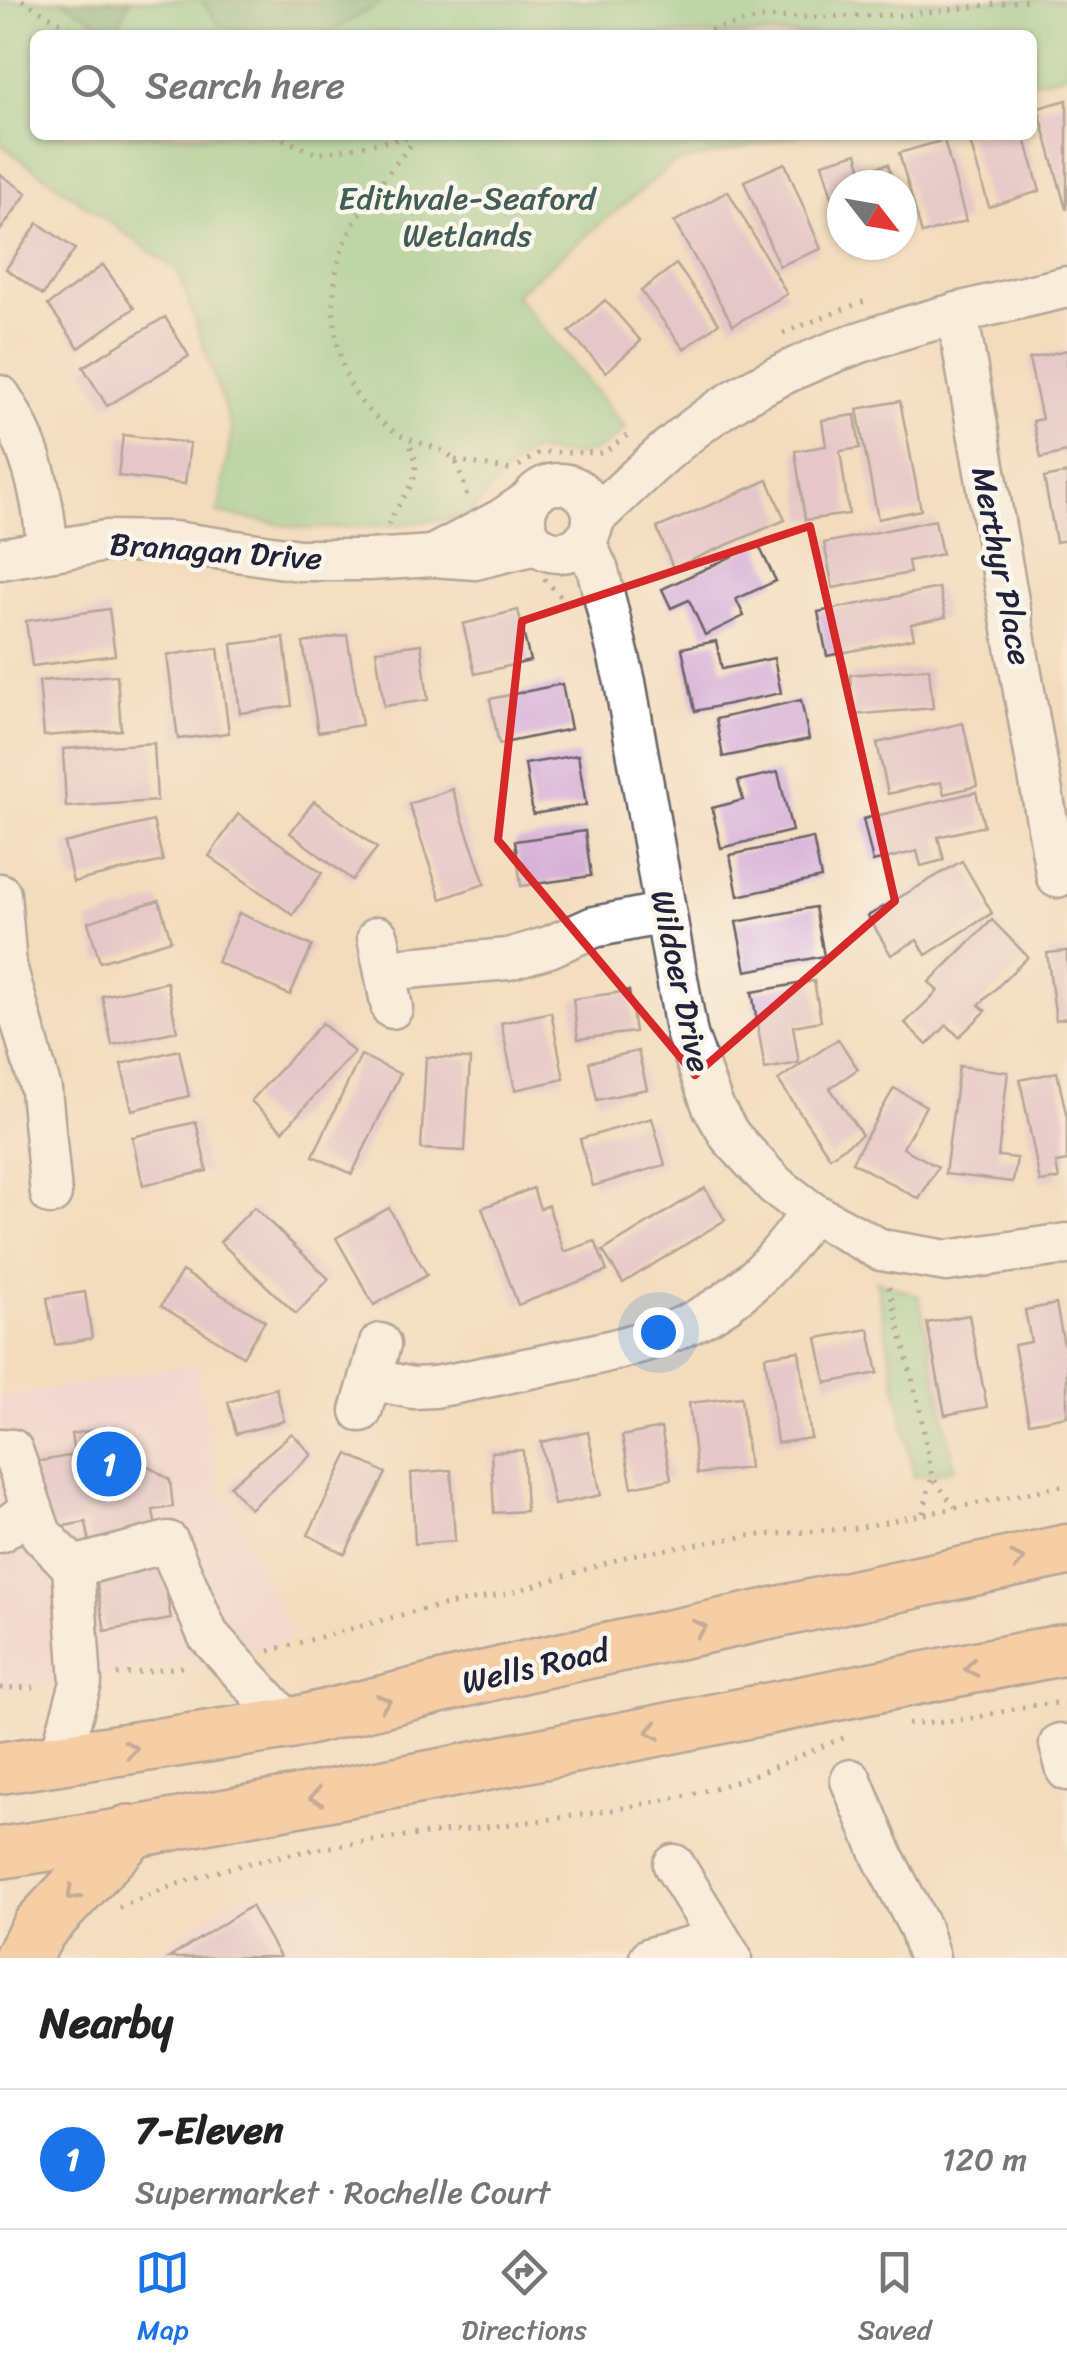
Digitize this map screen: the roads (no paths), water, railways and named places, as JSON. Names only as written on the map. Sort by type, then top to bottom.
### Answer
[{"type":"highway","points":[[22,1958],[40,1927],[128,1833]]},
{"type":"main road","name":"Wells Road","points":[[0,1768],[289,1724],[627,1644],[1067,1550]]},
{"type":"main road","points":[[0,1853],[128,1833],[1067,1649]]},
{"type":"street","name":"Branagan Drive","points":[[0,560],[47,549],[123,541],[237,549],[299,560],[433,556],[475,559],[571,530],[721,409],[786,373],[878,335],[1067,286]]},
{"type":"street","name":"Merthyr Place","points":[[957,313],[1057,877]]},
{"type":"street","points":[[0,396],[36,475],[47,549]]},
{"type":"street","points":[[532,497],[545,486],[566,484],[571,530]]},
{"type":"street","name":"Branagan Drive","points":[[433,556],[501,520],[532,497]]},
{"type":"street","name":"Wildoer Drive","points":[[532,497],[525,524],[571,530],[598,571],[625,682],[687,1034],[714,1107],[749,1160],[774,1185],[811,1212],[881,1250],[946,1262],[1067,1244]]},
{"type":"street","points":[[0,894],[6,966],[41,1090],[51,1194]]},
{"type":"street","points":[[385,971],[508,959],[549,948],[594,927],[665,914]]},
{"type":"street","points":[[370,1378],[413,1388],[434,1387],[606,1354],[674,1333],[719,1309],[759,1278],[811,1212]]},
{"type":"street","points":[[0,1449],[12,1450],[41,1534],[72,1568],[81,1682],[59,1761]]},
{"type":"street","points":[[0,1532],[32,1508]]},
{"type":"street","points":[[72,1568],[168,1542],[208,1635],[289,1724]]},
{"type":"street","points":[[851,1780],[883,1857],[920,1928],[929,1958]]},
{"type":"street","points":[[650,1958],[725,1948],[674,1865]]},
{"type":"place","name":"7-Eleven","points":[[109,1464]]},
{"type":"park label","name":"Edithvale-Seaford Wetlands","points":[[467,216]]}]
